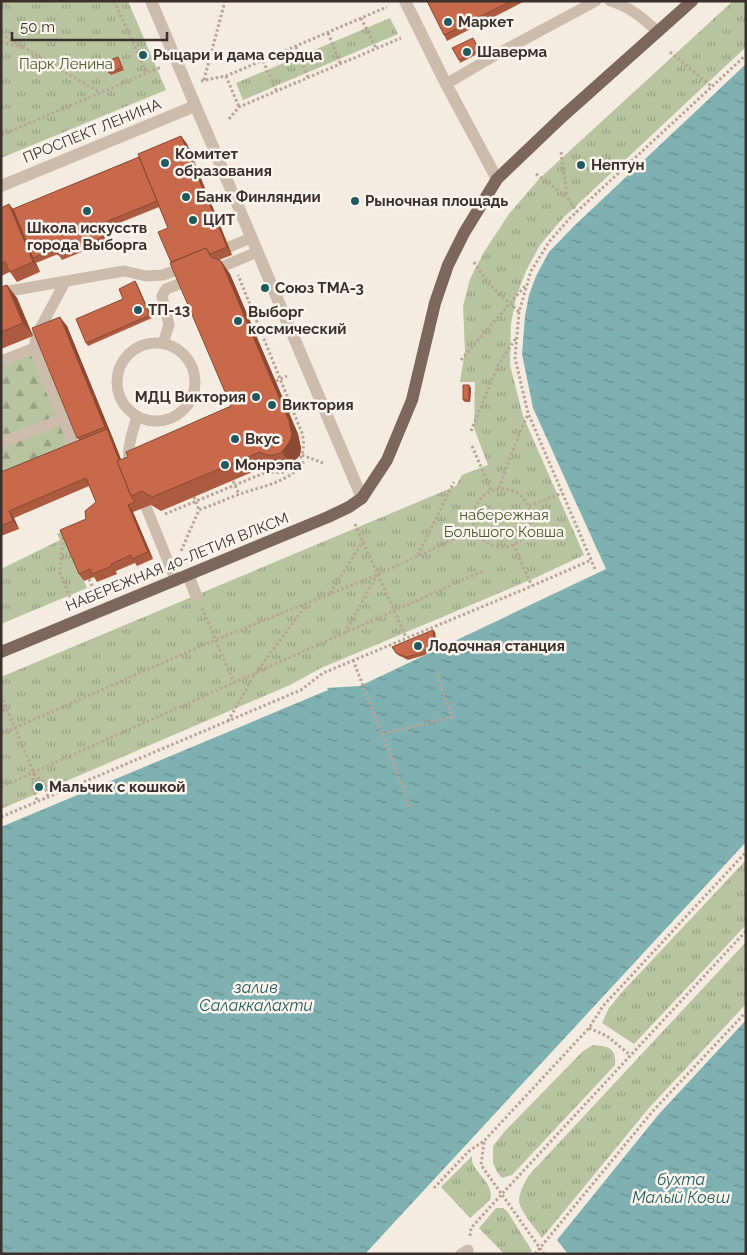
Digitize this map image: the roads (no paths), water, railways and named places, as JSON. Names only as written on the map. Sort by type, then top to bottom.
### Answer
[{"type":"main road","points":[[362,498],[387,460],[412,400],[435,304],[448,265],[464,233],[497,179],[692,1]]},
{"type":"main road","name":"НАБЕРЕЖНАЯ 40-ЛЕТИЯ ВЛКСМ","points":[[1,652],[328,517],[349,507],[362,498]]},
{"type":"street","points":[[151,1],[362,498]]},
{"type":"street","points":[[405,1],[448,88],[497,179]]},
{"type":"street","name":"ПРОСПЕКТ ЛЕНИНА","points":[[1,186],[195,106]]},
{"type":"street","points":[[188,576],[196,595]]},
{"type":"lane","points":[[448,88],[507,49],[596,1]]},
{"type":"lane","points":[[610,1],[639,16],[658,32]]},
{"type":"lane","points":[[229,247],[251,238]]},
{"type":"lane","points":[[219,268],[257,252]]},
{"type":"lane","points":[[1,294],[124,271],[146,276],[163,275],[177,270]]},
{"type":"lane","points":[[66,282],[37,334],[34,348],[74,446]]},
{"type":"lane","points":[[163,343],[168,325],[162,296],[166,289],[182,283]]},
{"type":"lane","points":[[148,343],[163,343],[177,348],[187,357],[194,372],[194,390],[187,406],[176,416],[163,420],[155,421],[137,416],[122,402],[117,387],[120,367],[132,351],[148,343]]},
{"type":"lane","points":[[1,361],[34,348]]},
{"type":"lane","points":[[132,473],[128,465],[127,453],[137,416]]},
{"type":"lane","points":[[1,443],[62,418]]},
{"type":"lane","points":[[146,507],[176,581]]},
{"type":"water","name":"залив Салаккалахти","points":[[746,64],[746,842],[365,1254],[1,1254],[1,827],[328,690],[327,688],[360,686],[606,569],[533,408],[522,354],[529,295],[536,276],[549,252],[574,226]]},
{"type":"water","name":"бухта Малый Ковш","points":[[746,1020],[746,1254],[568,1254],[557,1240],[659,1114]]},
{"type":"place","name":"Маркет","points":[[448,22]]},
{"type":"place","name":"Шаверма","points":[[467,52]]},
{"type":"place","name":"Рыцари и дама сердца","points":[[143,55]]},
{"type":"place","name":"Комитет образования","points":[[165,163]]},
{"type":"place","name":"Нептун","points":[[581,165]]},
{"type":"place","name":"Банк Финляндии","points":[[186,197]]},
{"type":"place","name":"Рыночная площадь","points":[[355,201]]},
{"type":"place","name":"Школа искусств города Выборга","points":[[87,211]]},
{"type":"place","name":"ЦИТ","points":[[193,220]]},
{"type":"place","name":"Союз ТМА-3","points":[[265,288]]},
{"type":"place","name":"ТП-13","points":[[138,310]]},
{"type":"place","name":"Выборг космический","points":[[238,321]]},
{"type":"place","name":"МДЦ Виктория","points":[[256,397]]},
{"type":"place","name":"Виктория","points":[[272,405]]},
{"type":"place","name":"Вкус","points":[[235,439]]},
{"type":"place","name":"Монрэпа","points":[[225,465]]},
{"type":"place","name":"Лодочная станция","points":[[418,646]]},
{"type":"place","name":"Мальчик с кошкой","points":[[39,787]]},
{"type":"park label","name":"Парк Ленина","points":[[66,64]]},
{"type":"park label","name":"набережная Большого Ковша","points":[[504,524]]}]
